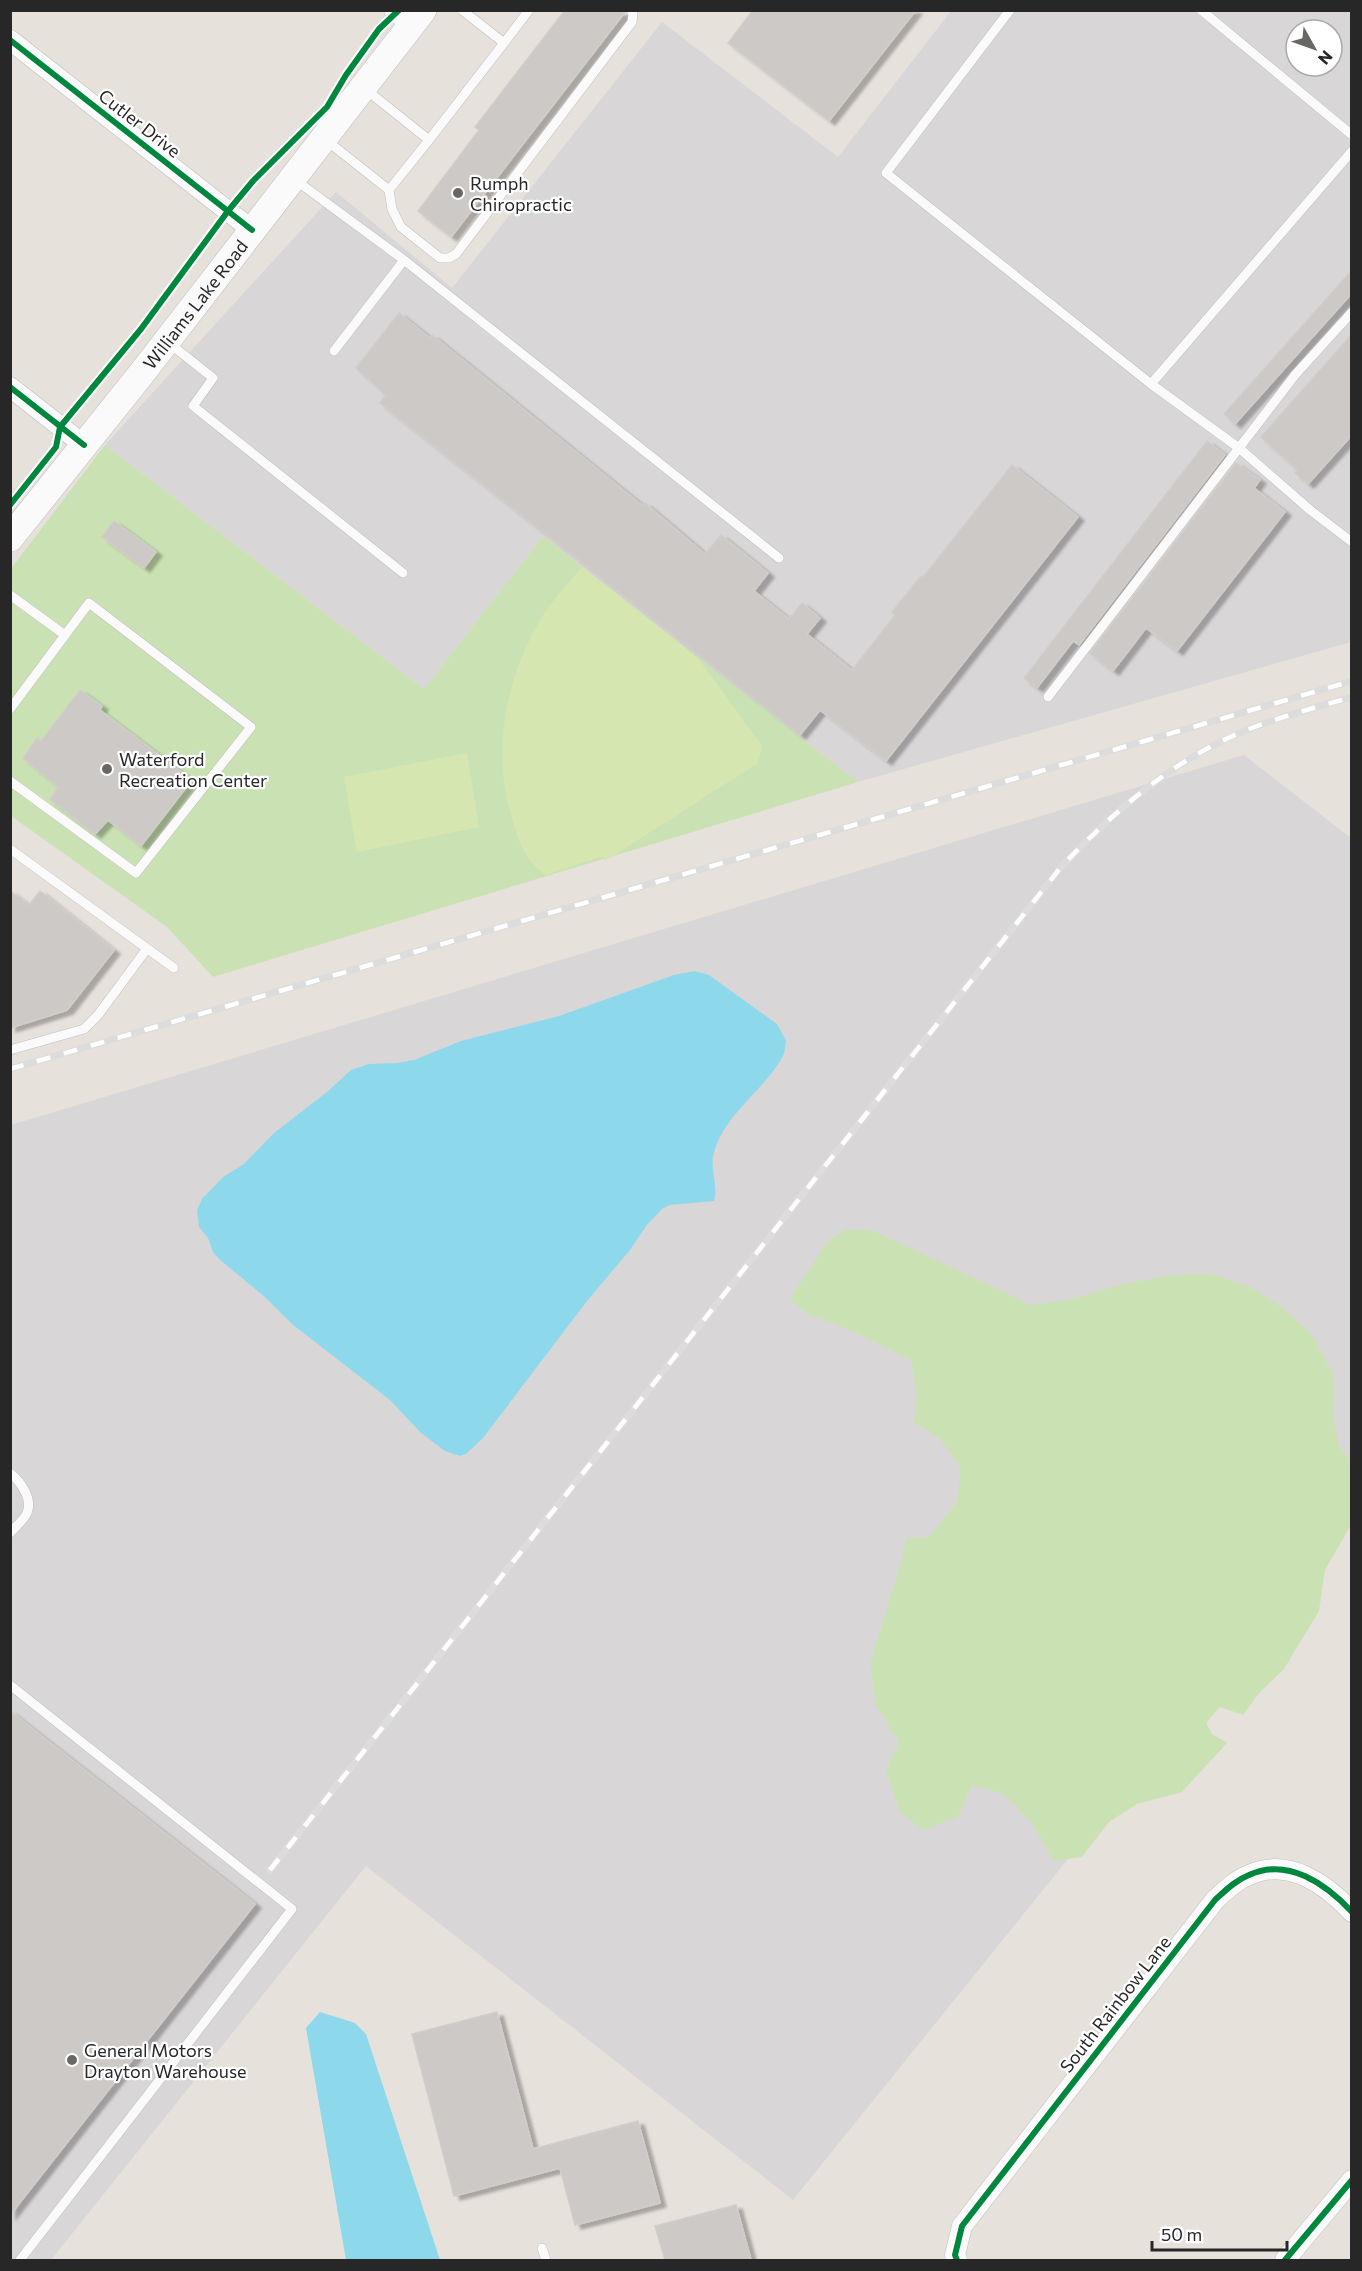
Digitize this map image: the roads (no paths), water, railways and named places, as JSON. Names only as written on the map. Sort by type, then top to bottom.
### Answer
[{"type":"main road","name":"Williams Lake Road","points":[[10,538],[167,341],[363,87],[410,15]]},
{"type":"street","name":"Cutler Drive","points":[[10,40],[252,230]]},
{"type":"street","points":[[10,387],[84,445]]},
{"type":"street","name":"South Rainbow Lane","points":[[957,2260],[955,2255],[962,2226],[1194,1927],[1224,1892],[1248,1875],[1266,1869],[1294,1871],[1317,1881],[1352,1912]]},
{"type":"street","points":[[1285,2260],[1352,2180]]},
{"type":"lane","points":[[462,10],[504,43]]},
{"type":"lane","points":[[388,190],[529,10]]},
{"type":"lane","points":[[323,138],[388,190],[401,227],[440,258],[449,258],[456,254],[632,22],[632,10]]},
{"type":"lane","points":[[1010,10],[885,173],[1150,384],[1239,448],[1310,510],[1352,542]]},
{"type":"lane","points":[[1202,10],[1352,135]]},
{"type":"lane","points":[[363,87],[429,140]]},
{"type":"lane","points":[[1150,384],[1352,151]]},
{"type":"lane","points":[[292,178],[404,260],[779,558]]},
{"type":"lane","points":[[334,351],[404,260]]},
{"type":"lane","points":[[1048,697],[1295,375],[1352,312]]},
{"type":"lane","points":[[167,341],[213,378],[193,406],[403,573]]},
{"type":"lane","points":[[10,595],[65,635]]},
{"type":"lane","points":[[10,709],[89,603],[251,727],[136,873],[10,781]]},
{"type":"lane","points":[[10,849],[146,950],[174,968]]},
{"type":"lane","points":[[10,1050],[84,1029],[99,1015],[146,950]]},
{"type":"lane","points":[[10,1473],[18,1480],[27,1496],[27,1513],[10,1533]]},
{"type":"lane","points":[[10,1685],[292,1909],[20,2260]]},
{"type":"lane","points":[[542,2248],[546,2260]]},
{"type":"water","points":[[695,971],[709,975],[777,1024],[786,1041],[784,1054],[776,1067],[728,1123],[721,1136],[713,1156],[714,1201],[670,1205],[662,1209],[587,1301],[483,1438],[466,1454],[460,1456],[445,1451],[421,1433],[390,1400],[292,1324],[265,1297],[219,1259],[213,1252],[208,1238],[199,1227],[197,1210],[202,1199],[223,1177],[244,1164],[274,1133],[327,1092],[351,1070],[369,1064],[414,1060],[461,1041],[559,1016],[674,975]]},
{"type":"water","points":[[320,2012],[355,2023],[366,2034],[440,2260],[346,2260],[306,2028]]},
{"type":"railway","points":[[10,1069],[1352,681]]},
{"type":"railway","points":[[270,1870],[1061,867],[1105,823],[1177,766],[1231,737],[1260,725],[1352,697]]},
{"type":"place","name":"Rumph Chiropractic","points":[[458,193]]},
{"type":"place","name":"Waterford Recreation Center","points":[[107,769]]},
{"type":"place","name":"General Motors Drayton Warehouse","points":[[72,2060]]}]
